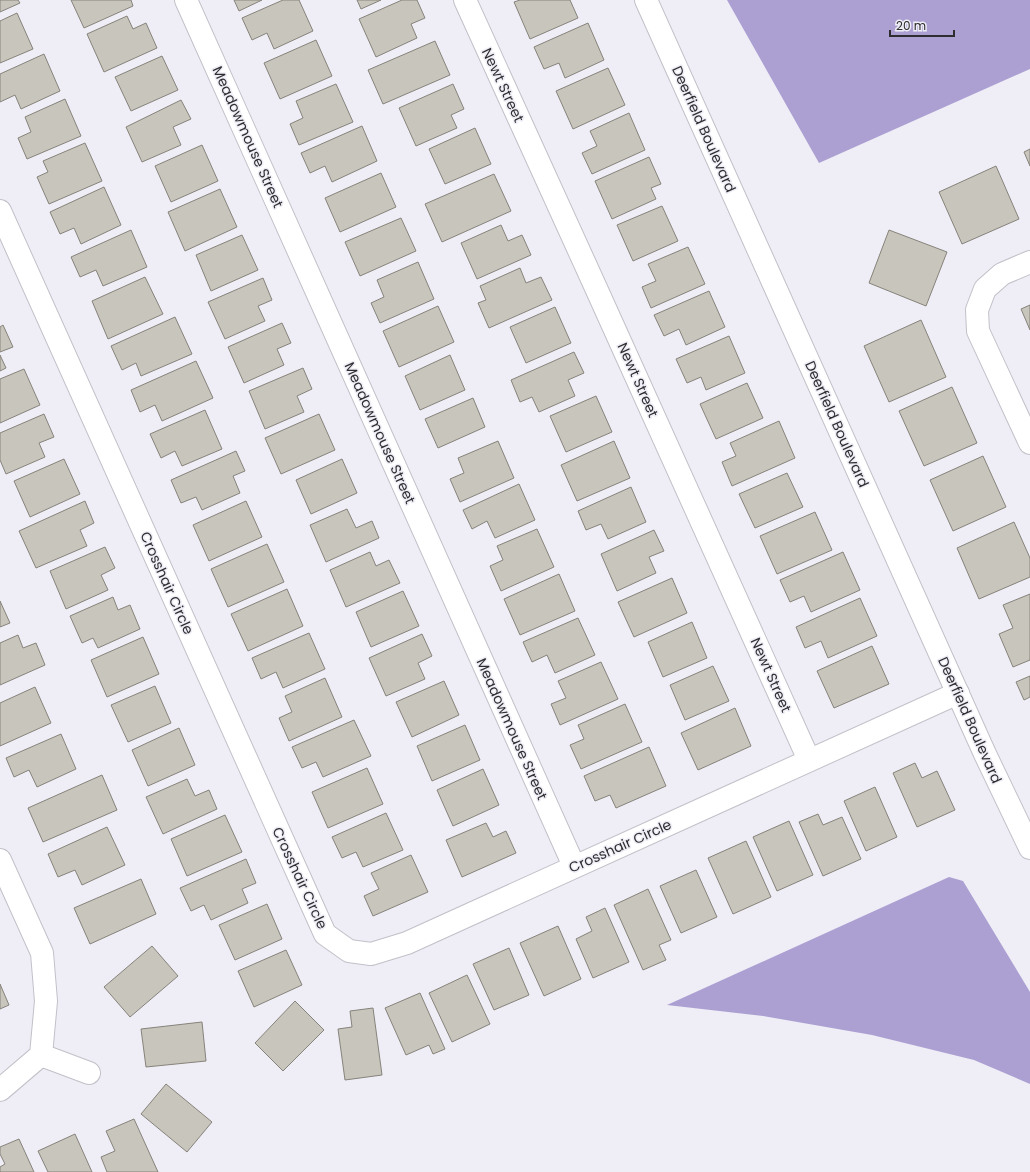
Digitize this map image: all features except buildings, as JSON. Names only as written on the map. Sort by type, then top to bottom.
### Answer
[{"type":"street","name":"Meadowmouse Street","points":[[186,0],[574,866]]},
{"type":"street","name":"Newt Street","points":[[465,0],[809,760]]},
{"type":"street","name":"Deerfield Boulevard","points":[[646,0],[985,754],[1030,848]]},
{"type":"street","name":"Crosshair Circle","points":[[0,211],[325,934],[349,951],[371,954],[407,943],[958,693]]},
{"type":"street","points":[[1030,262],[1002,274],[985,289],[977,310],[978,331],[1030,444]]},
{"type":"street","points":[[0,860],[42,953],[46,1001],[41,1055],[0,1090]]},
{"type":"street","points":[[41,1055],[89,1073]]},
{"type":"shaded area","points":[[727,0],[1030,0],[1030,69],[819,163]]},
{"type":"shaded area","points":[[949,877],[963,881],[1030,992],[1030,1084],[974,1060],[872,1035],[763,1016],[667,1005]]}]
